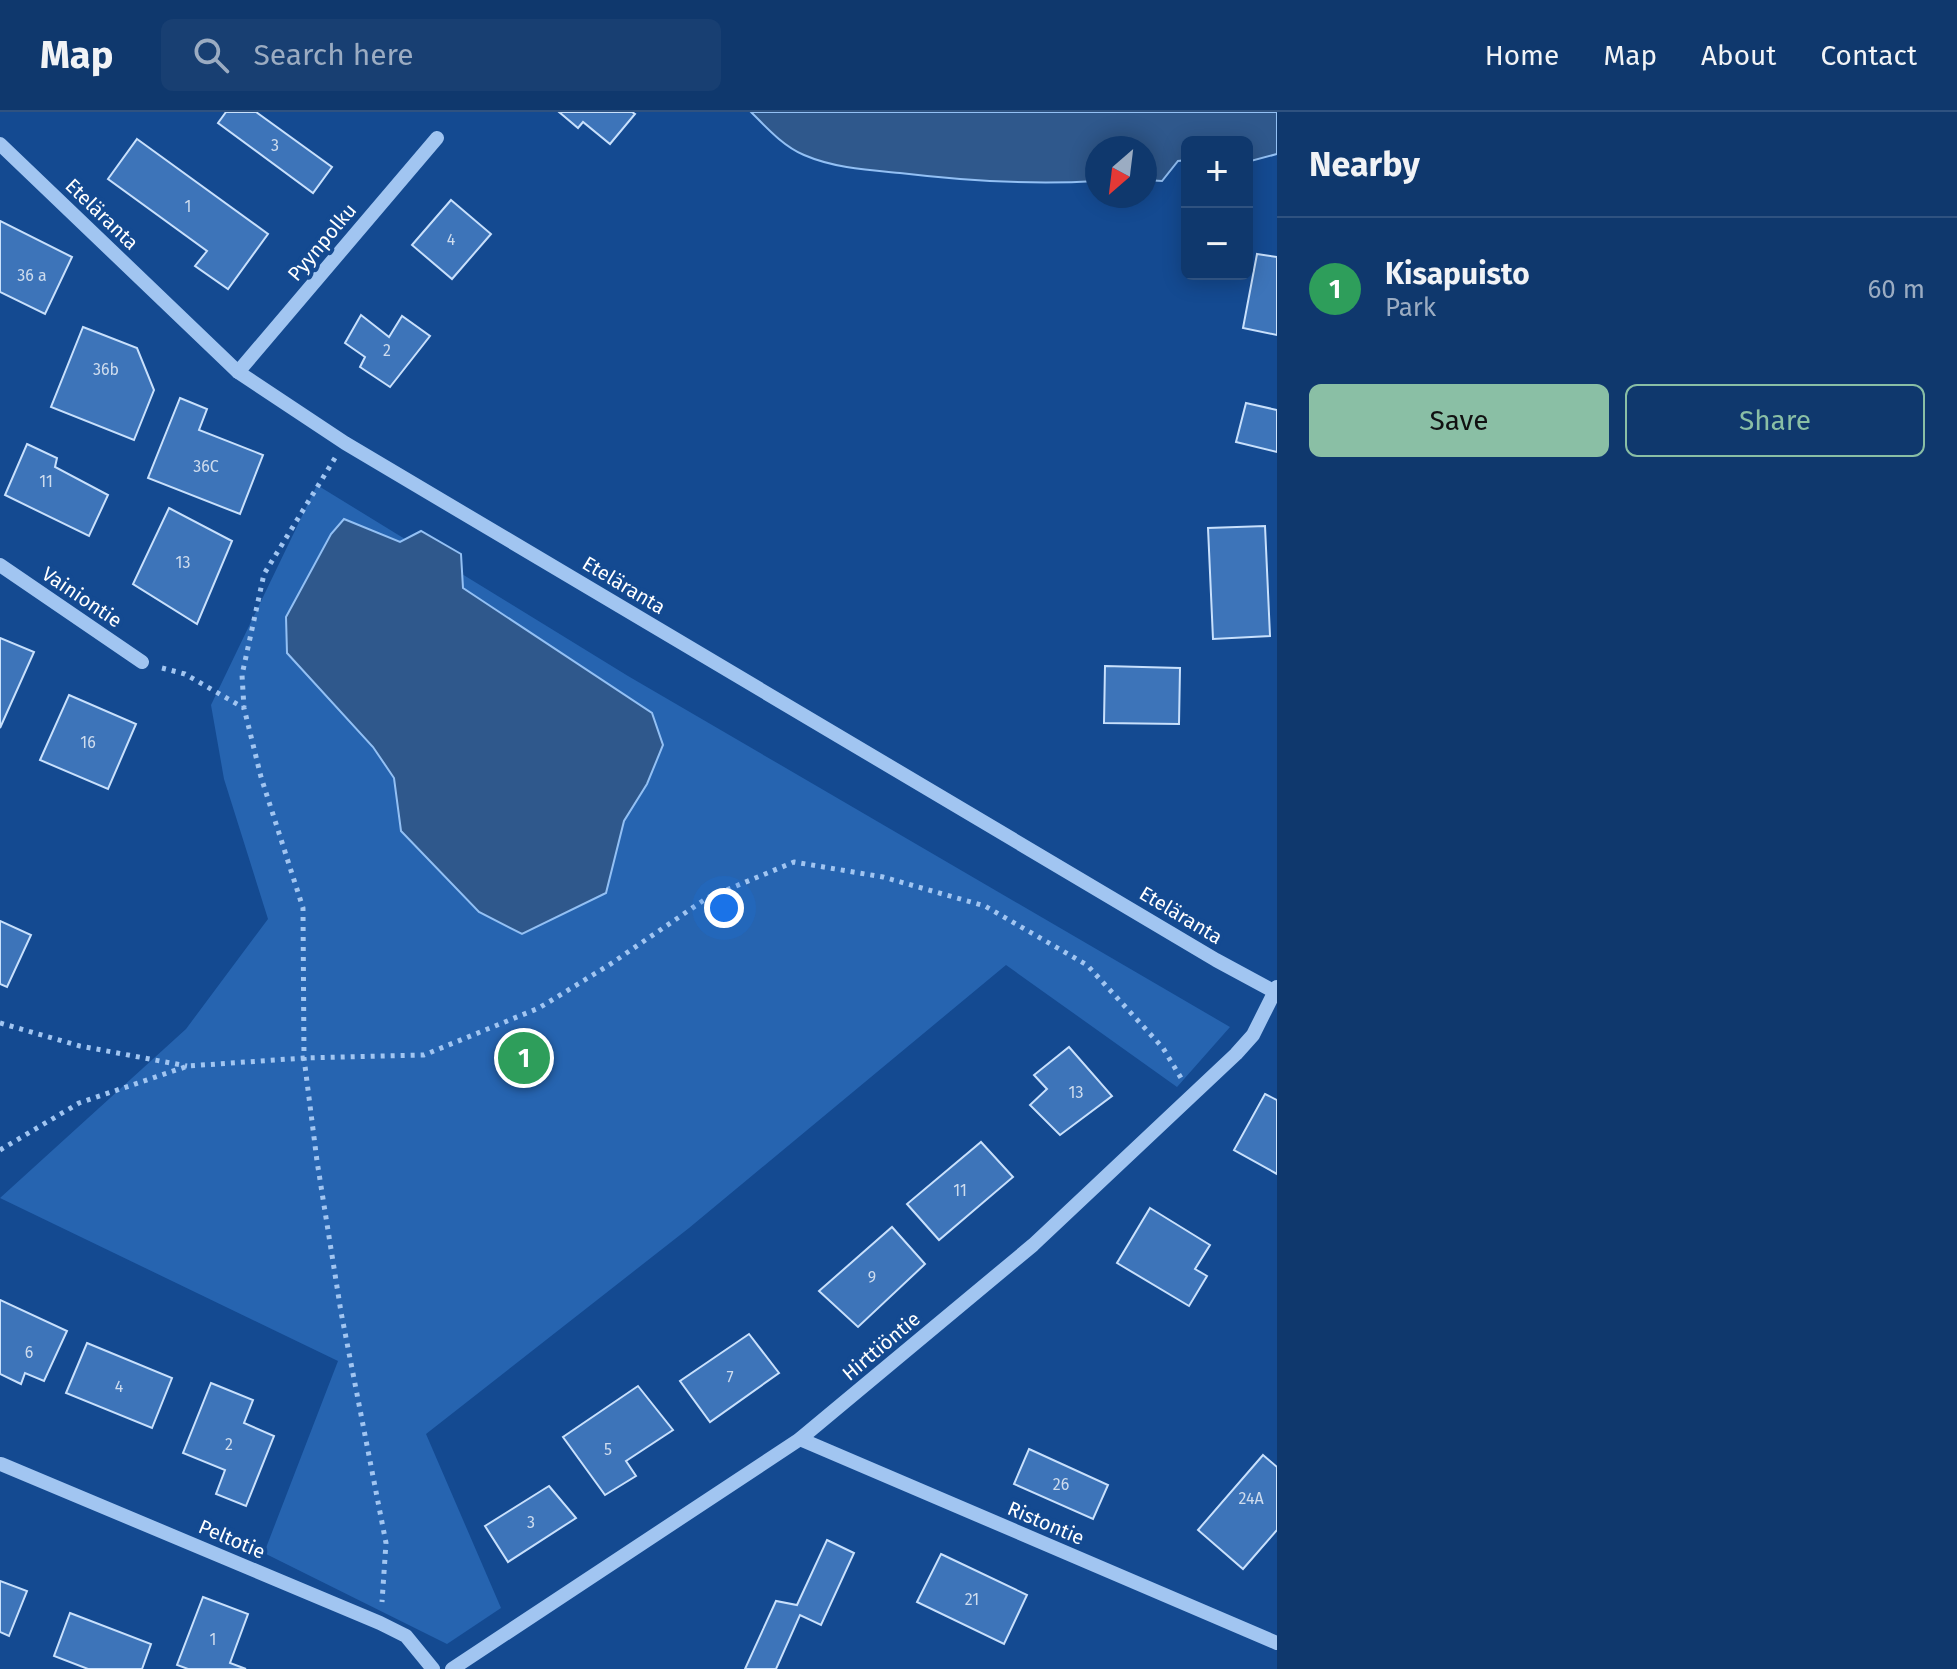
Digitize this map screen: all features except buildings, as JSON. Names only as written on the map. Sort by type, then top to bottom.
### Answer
[{"type":"street","name":"Pyynpolku","points":[[238,372],[437,138]]},
{"type":"street","name":"Eteläranta","points":[[0,144],[238,372],[345,443],[1216,960],[1276,990]]},
{"type":"street","name":"Vainiontie","points":[[0,565],[142,662]]},
{"type":"street","name":"Hirttiöntie","points":[[452,1669],[800,1439],[1033,1245],[1191,1096],[1253,1035],[1276,990]]},
{"type":"street","name":"Ristontie","points":[[800,1439],[1277,1643]]},
{"type":"street","name":"Peltotie","points":[[1,1464],[380,1623],[406,1636],[433,1669]]},
{"type":"path","points":[[345,443],[264,574],[242,675],[244,708],[261,777],[303,908],[304,1058],[341,1312],[386,1543],[380,1623]]},
{"type":"path","points":[[142,662],[185,674],[244,708]]},
{"type":"path","points":[[0,1023],[80,1046],[188,1066],[304,1058],[424,1055],[539,1008],[707,898],[794,862],[883,877],[985,906],[1087,965],[1163,1048],[1191,1096]]},
{"type":"path","points":[[0,1150],[79,1103],[188,1066]]},
{"type":"shaded area","points":[[751,112],[1277,112],[1277,154],[1253,160],[1253,136],[1181,136],[1181,161],[1162,181],[1157,181],[1157,136],[1085,136],[1085,181],[1023,182],[851,168],[804,155],[776,136]]},
{"type":"shaded area","points":[[317,485],[628,676],[1230,1027],[1177,1087],[1006,965],[689,1228],[426,1434],[501,1608],[447,1644],[264,1553],[338,1361],[0,1198],[186,1029],[268,919],[224,779],[211,705]]},
{"type":"shaded area","points":[[344,519],[400,542],[421,531],[461,554],[463,588],[652,713],[663,745],[647,784],[624,821],[606,893],[522,934],[479,912],[401,831],[394,778],[373,747],[287,653],[286,617],[331,534]]},
{"type":"place","name":"Kisapuisto","points":[[524,1058]]}]
